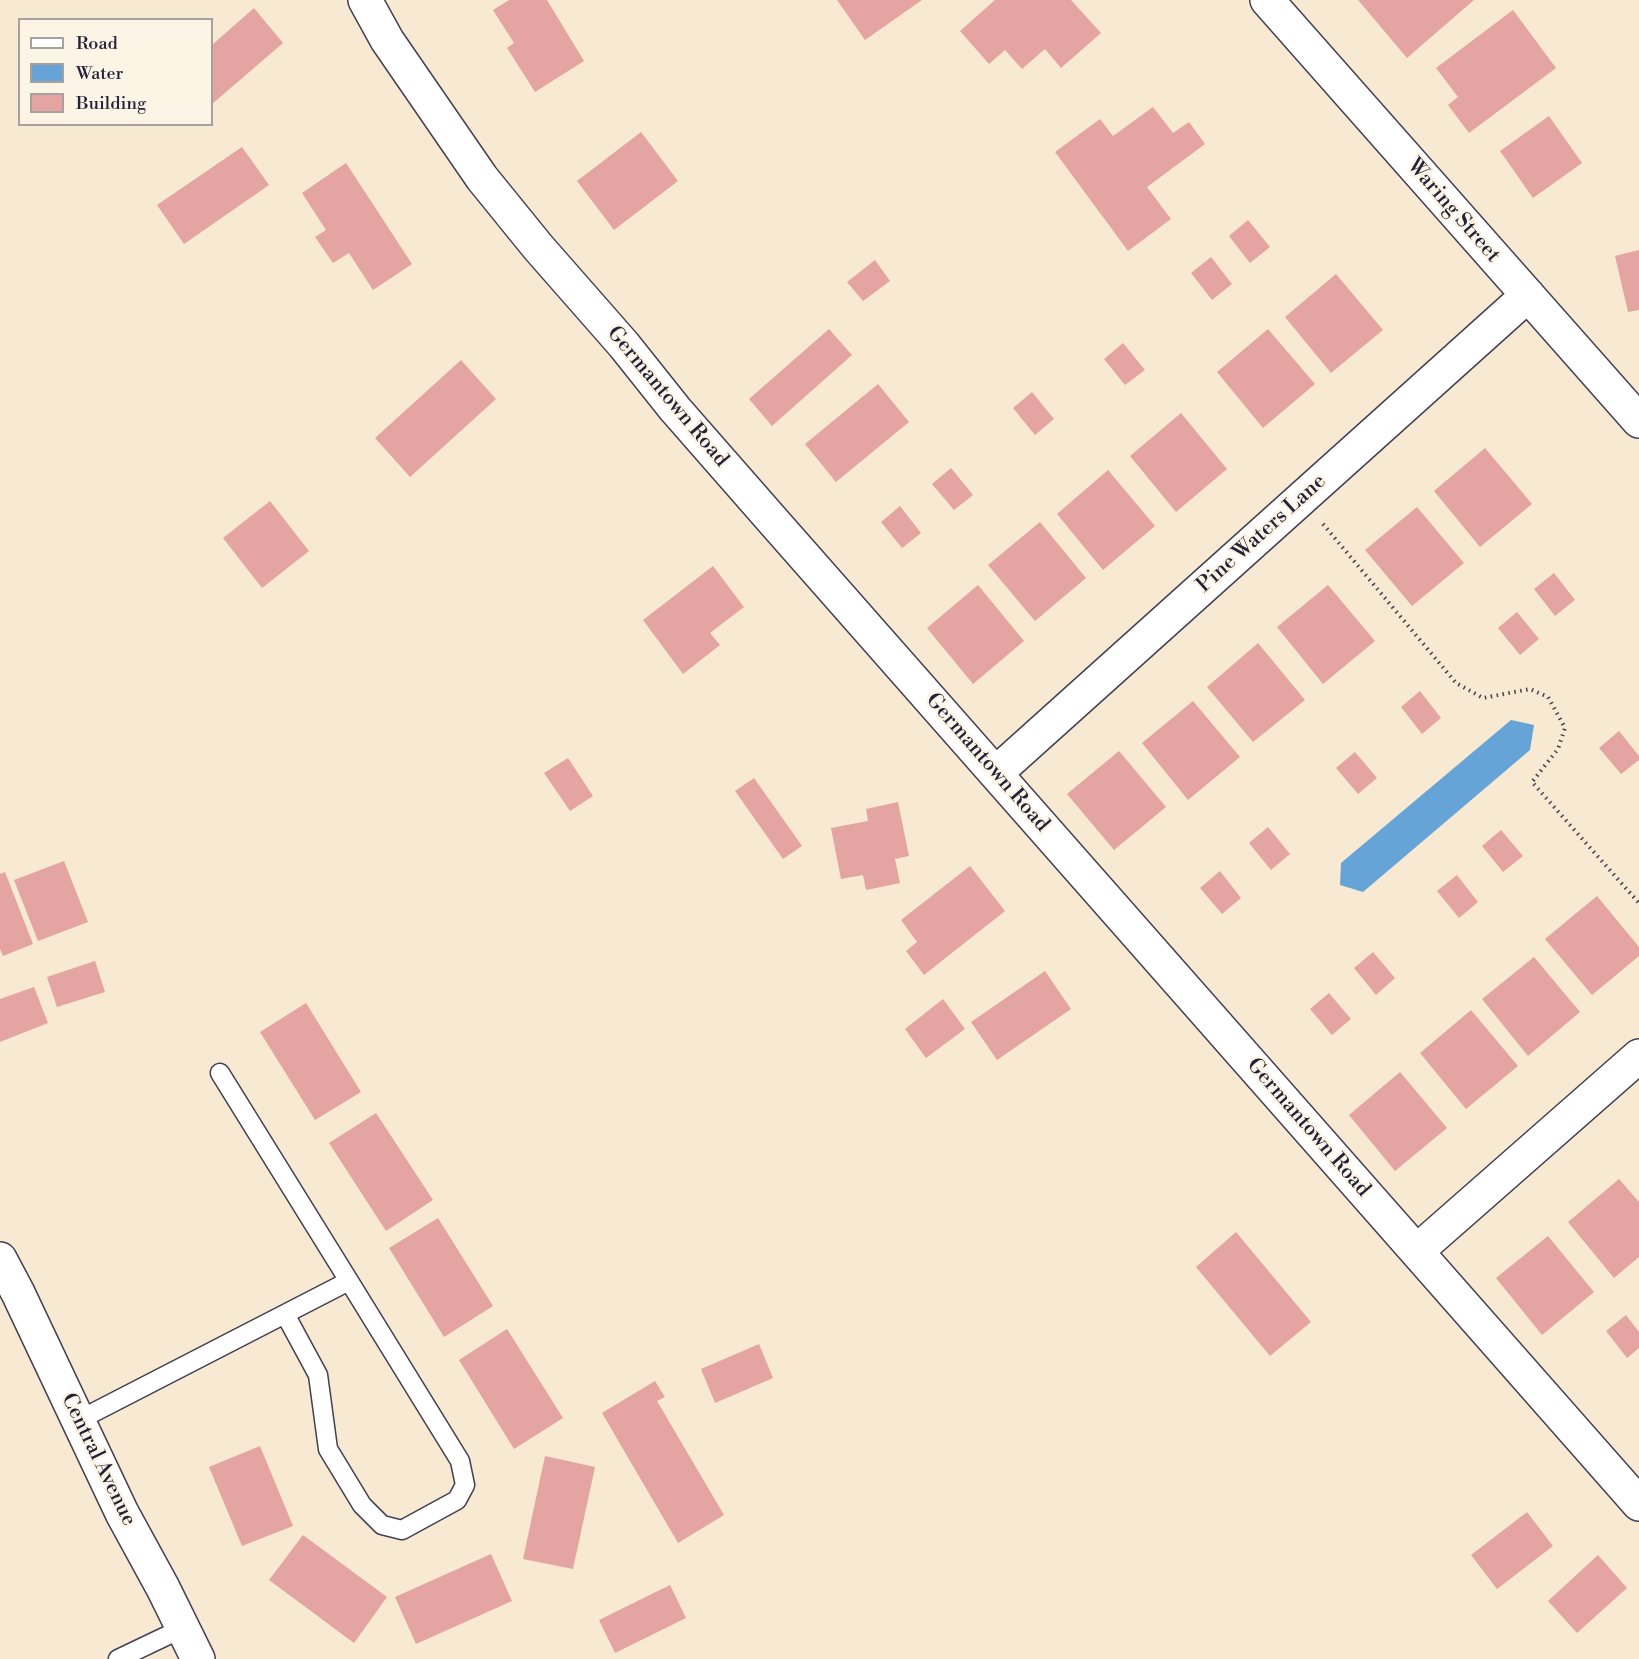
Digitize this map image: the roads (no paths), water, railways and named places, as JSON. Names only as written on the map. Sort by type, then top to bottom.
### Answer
[{"type":"street","name":"Germantown Road","points":[[365,0],[387,40],[482,178],[538,247],[706,444],[1639,1504]]},
{"type":"street","name":"Waring Street","points":[[1267,0],[1639,421]]},
{"type":"street","name":"Pine Waters Lane","points":[[996,773],[1528,295]]},
{"type":"street","points":[[1417,1251],[1639,1056]]},
{"type":"street","name":"Central Avenue","points":[[0,1259],[123,1513],[164,1588],[198,1659]]},
{"type":"lane","points":[[220,1073],[460,1461],[465,1485],[457,1500],[402,1530],[382,1525],[362,1505],[328,1449],[318,1375],[285,1314]]},
{"type":"lane","points":[[78,1420],[349,1281]]},
{"type":"lane","points":[[118,1659],[183,1628]]},
{"type":"water","points":[[1511,720],[1534,725],[1530,750],[1363,892],[1340,885],[1341,863]]}]
